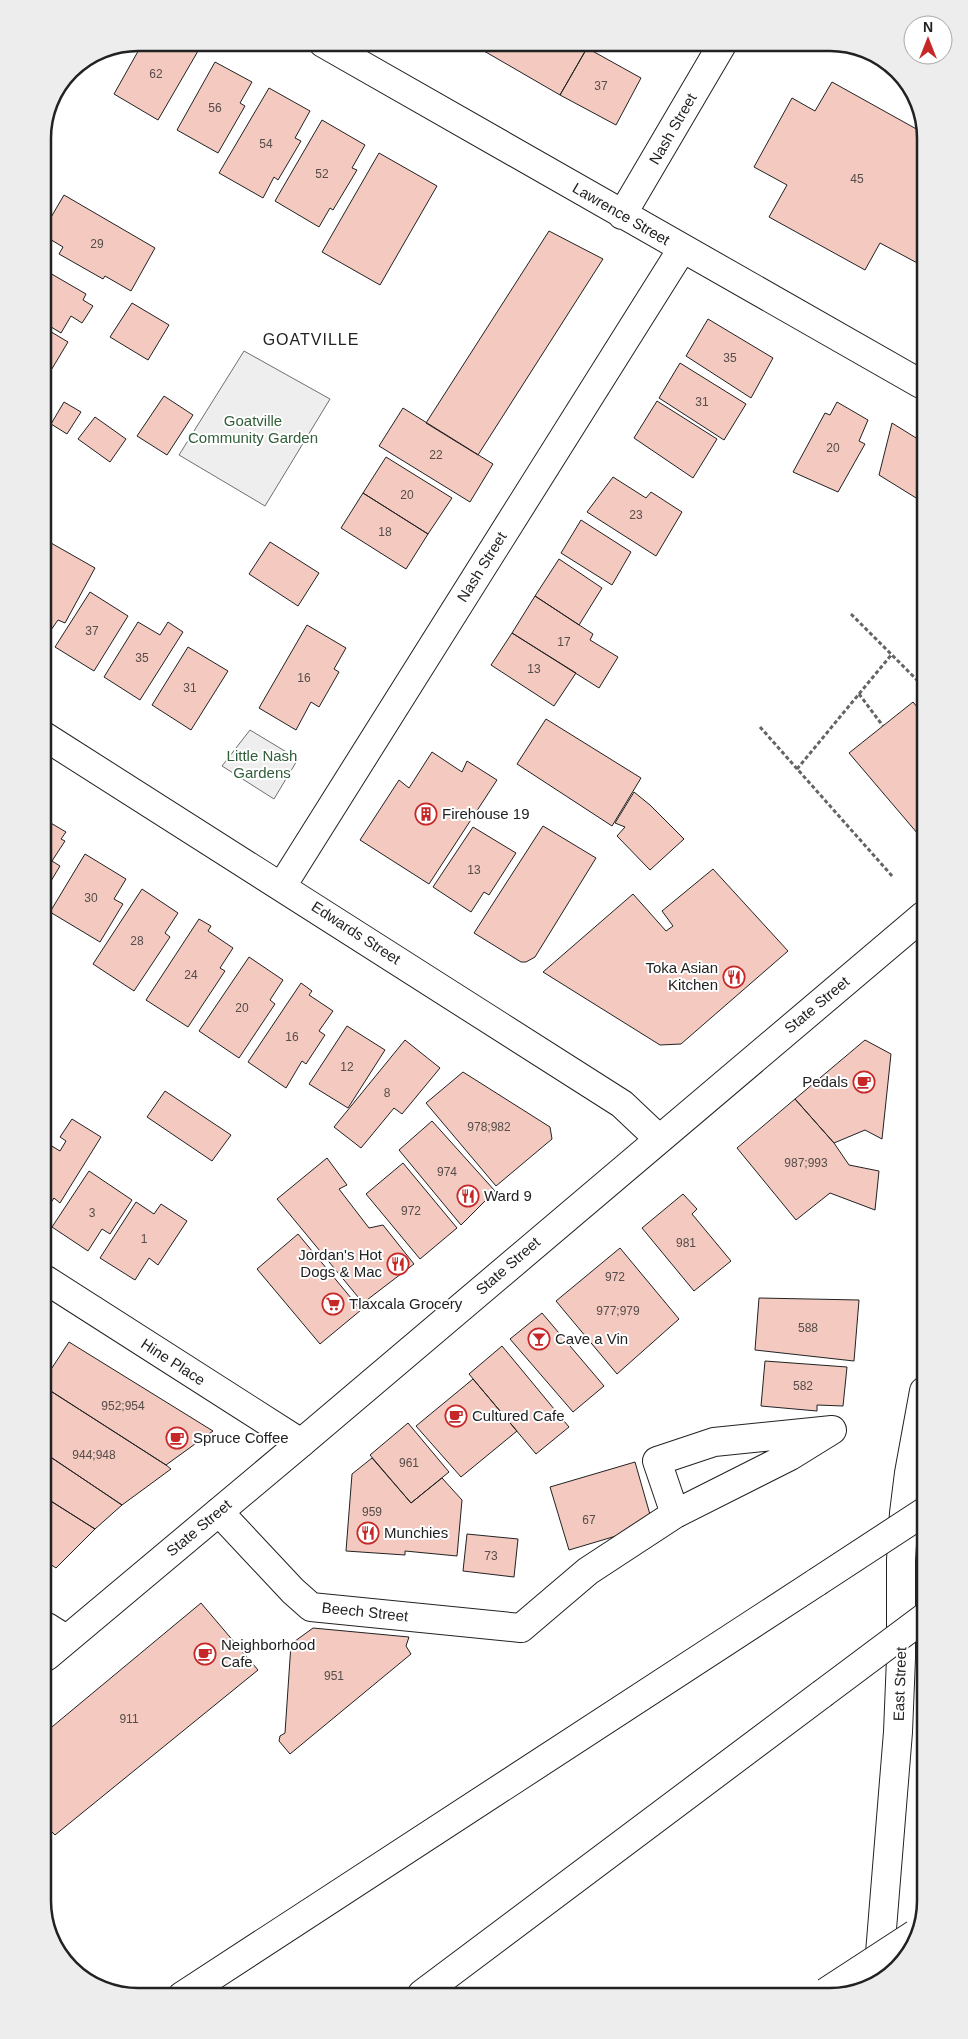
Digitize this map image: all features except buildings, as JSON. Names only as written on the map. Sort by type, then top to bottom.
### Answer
[{"type":"main road","name":"Lawrence Street","points":[[338,51],[917,382]]},
{"type":"main road","name":"Nash Street","points":[[622,215],[718,51]]},
{"type":"main road","name":"Nash Street","points":[[282,886],[682,249]]},
{"type":"main road","name":"Edwards Street","points":[[51,740],[622,1104],[660,1139]]},
{"type":"main road","name":"State Street","points":[[53,1641],[219,1512],[917,921]]},
{"type":"main road","name":"Hine Place","points":[[51,1283],[301,1443]]},
{"type":"main road","name":"East Street","points":[[878,1973],[898,1732],[901,1658],[901,1560],[904,1513],[917,1429]]},
{"type":"main road","points":[[832,1430],[790,1456],[675,1514],[657,1461],[714,1442],[832,1430]]},
{"type":"main road","name":"Beech Street","points":[[219,1512],[293,1591],[312,1607],[521,1628],[588,1571],[675,1514]]},
{"type":"main road","points":[[194,1988],[917,1517]]},
{"type":"main road","points":[[430,1988],[917,1623]]},
{"type":"main road","points":[[833,1988],[908,1939]]},
{"type":"path","points":[[851,614],[917,680]]},
{"type":"path","points":[[797,769],[892,654]]},
{"type":"path","points":[[859,694],[883,726]]},
{"type":"path","points":[[760,727],[893,877]]},
{"type":"green space","name":"Goatville Community Garden","points":[[244,351],[330,399],[265,506],[179,455]]},
{"type":"green space","name":"Little Nash Gardens","points":[[250,730],[298,759],[274,799],[222,766]]},
{"type":"place","name":"Firehouse 19","points":[[426,814]]},
{"type":"place","name":"Toka Asian Kitchen","points":[[734,977]]},
{"type":"place","name":"Pedals","points":[[864,1082]]},
{"type":"place","name":"Ward 9","points":[[468,1196]]},
{"type":"place","name":"Jordan's Hot Dogs & Mac","points":[[398,1264]]},
{"type":"place","name":"Tlaxcala Grocery","points":[[333,1304]]},
{"type":"place","name":"Cave a Vin","points":[[539,1339]]},
{"type":"place","name":"Cultured Cafe","points":[[456,1416]]},
{"type":"place","name":"Spruce Coffee","points":[[177,1438]]},
{"type":"place","name":"Munchies","points":[[368,1533]]},
{"type":"place","name":"Neighborhood Cafe","points":[[205,1654]]},
{"type":"district","name":"GOATVILLE","points":[[311,339]]}]
